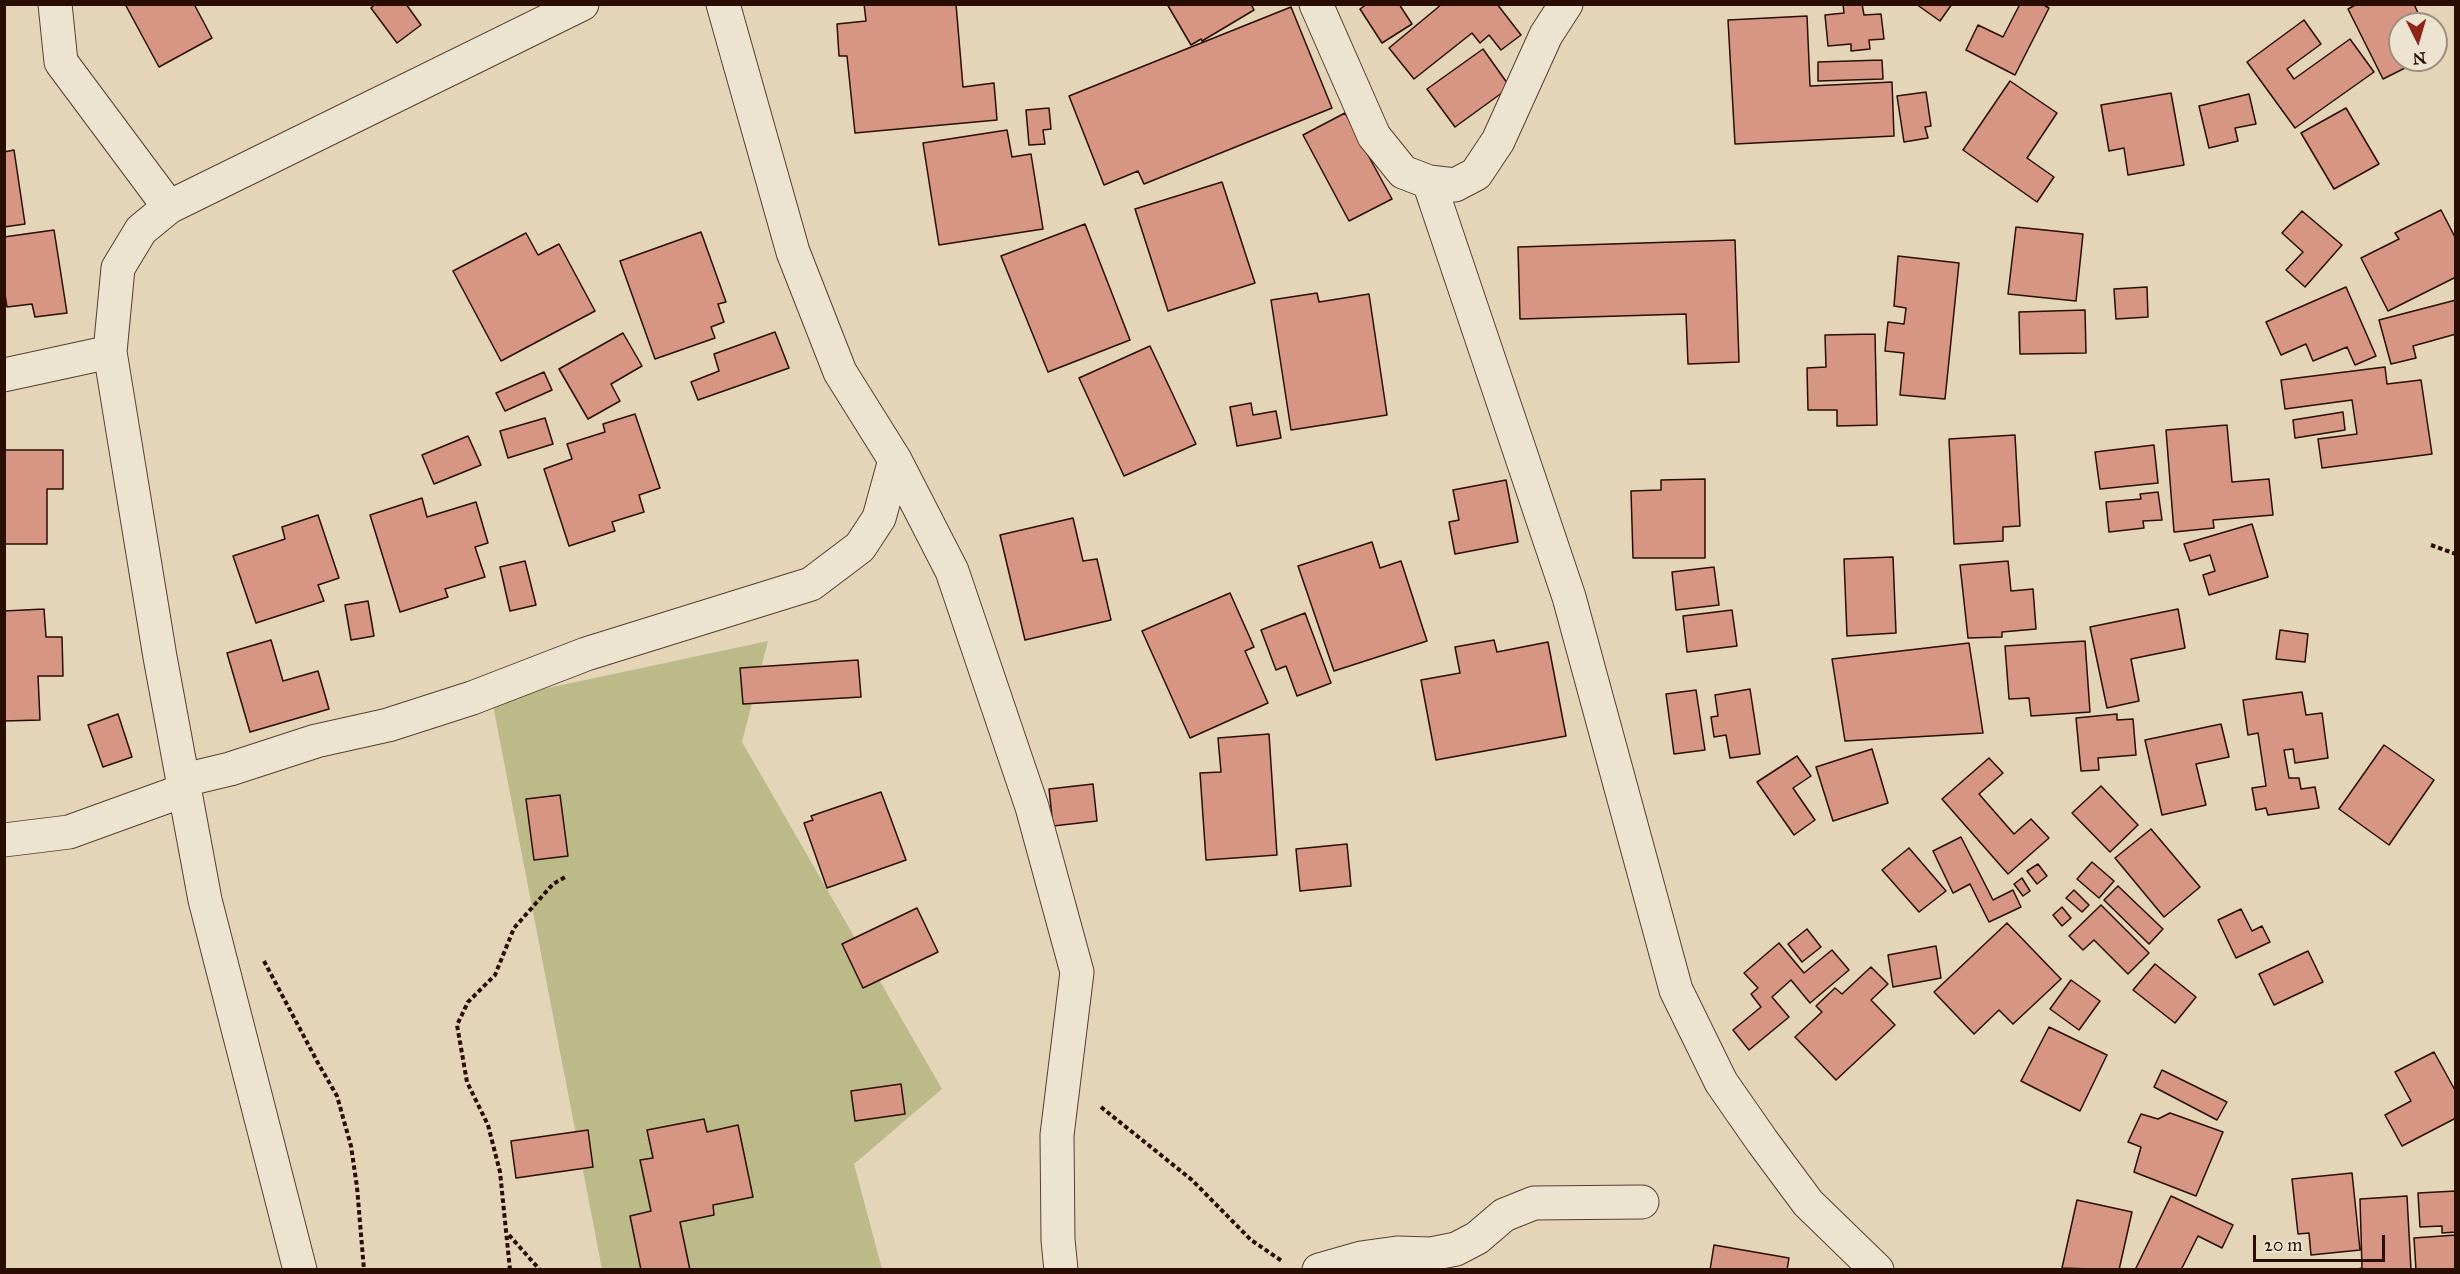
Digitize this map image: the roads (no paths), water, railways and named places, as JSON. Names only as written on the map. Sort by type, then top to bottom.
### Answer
[{"type":"street","points":[[55,4],[61,62],[169,207]]},
{"type":"street","points":[[300,1269],[205,900],[160,657],[110,352],[118,268],[141,230],[169,207],[582,4]]},
{"type":"street","points":[[723,4],[793,252],[840,372],[895,460],[952,571],[1032,807],[1077,972],[1057,1135],[1058,1240],[1061,1269]]},
{"type":"street","points":[[1316,4],[1374,136],[1403,172],[1429,182],[1455,185],[1476,174],[1498,141],[1522,93],[1546,35],[1566,4]]},
{"type":"street","points":[[1429,182],[1569,597],[1676,990],[1721,1082],[1762,1141],[1808,1203],[1877,1269]]},
{"type":"street","points":[[4,375],[110,352]]},
{"type":"street","points":[[4,840],[69,832],[185,785],[316,741],[388,725],[472,698],[586,654],[811,584],[860,547],[879,518],[895,460]]},
{"type":"street","points":[[1319,1269],[1388,1254],[1431,1254],[1456,1250],[1478,1238],[1504,1215],[1534,1203],[1642,1202]]}]
